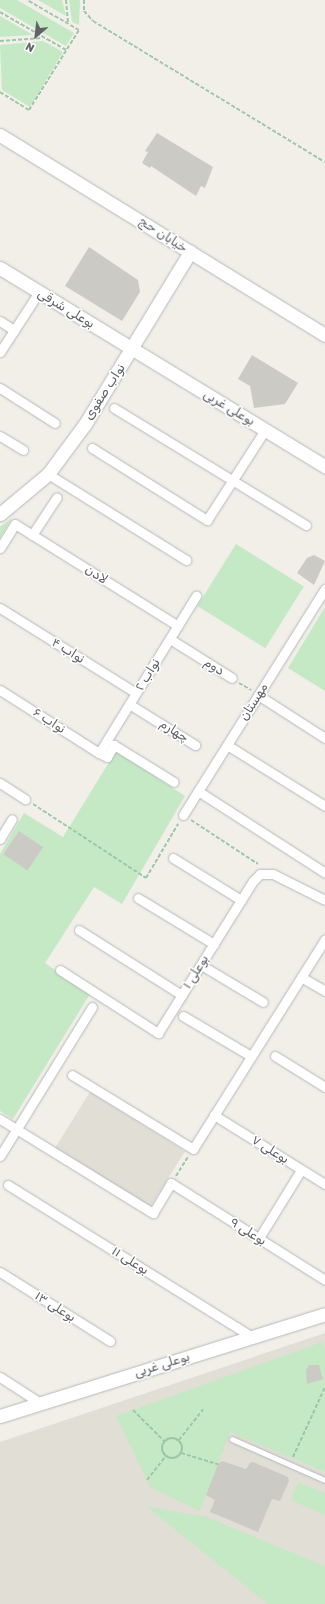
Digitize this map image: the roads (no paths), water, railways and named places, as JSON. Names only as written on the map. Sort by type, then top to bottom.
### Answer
[{"type":"street","name":"خیابان حج","points":[[0,135],[325,335]]},
{"type":"street","name":"نواب صفوی","points":[[0,514],[48,474],[85,424],[133,349],[190,252]]},
{"type":"street","name":"بوعلی شرقی","points":[[0,268],[133,349]]},
{"type":"street","points":[[0,352],[39,292]]},
{"type":"street","points":[[0,321],[14,330]]},
{"type":"street","name":"بوعلی غربی","points":[[133,349],[325,466]]},
{"type":"street","points":[[0,388],[55,423]]},
{"type":"street","points":[[114,408],[306,524]]},
{"type":"street","points":[[92,448],[207,520],[265,430]]},
{"type":"street","points":[[0,436],[23,450]]},
{"type":"street","points":[[48,474],[186,560]]},
{"type":"street","points":[[32,535],[57,497]]},
{"type":"street","name":"لادن","points":[[0,548],[15,524],[178,626]]},
{"type":"street","name":"مهستان","points":[[183,815],[325,589]]},
{"type":"street","name":"نواب ۲","points":[[99,753],[196,596]]},
{"type":"street","name":"نواب ۴","points":[[0,608],[136,693]]},
{"type":"street","name":"دوم","points":[[170,639],[232,678]]},
{"type":"street","name":"نواب ۶","points":[[0,690],[99,753]]},
{"type":"street","points":[[258,695],[325,738]]},
{"type":"street","name":"چهارم","points":[[130,704],[195,745]]},
{"type":"street","points":[[99,753],[107,757],[114,745],[174,782]]},
{"type":"street","points":[[227,745],[325,806]]},
{"type":"street","points":[[0,783],[25,799]]},
{"type":"street","points":[[198,791],[325,873]]},
{"type":"street","points":[[0,839],[12,819]]},
{"type":"street","points":[[173,858],[241,900]]},
{"type":"street","name":"بوعلی ۱","points":[[60,970],[158,1033],[241,900],[260,874],[273,874],[325,900]]},
{"type":"street","points":[[138,898],[214,944]]},
{"type":"street","points":[[79,930],[182,995]]},
{"type":"street","points":[[72,1075],[193,1149],[325,939]]},
{"type":"street","points":[[201,965],[263,1002]]},
{"type":"street","points":[[301,977],[325,991]]},
{"type":"street","points":[[0,1156],[92,1007]]},
{"type":"street","points":[[182,1016],[251,1056]]},
{"type":"street","points":[[275,1056],[325,1087]]},
{"type":"street","name":"بوعلی ۷","points":[[214,1115],[325,1184]]},
{"type":"street","points":[[0,1119],[16,1129]]},
{"type":"street","name":"بوعلی ۹","points":[[16,1129],[153,1213],[171,1183],[325,1280]]},
{"type":"street","points":[[259,1238],[301,1170]]},
{"type":"street","name":"بوعلی ۱۱","points":[[8,1185],[252,1337]]},
{"type":"street","name":"بوعلی ۱۳","points":[[0,1272],[110,1341]]},
{"type":"street","name":"بوعلی غربی","points":[[0,1416],[325,1314]]},
{"type":"street","points":[[0,1377],[40,1403]]},
{"type":"lane","points":[[232,1439],[325,1480]]}]
